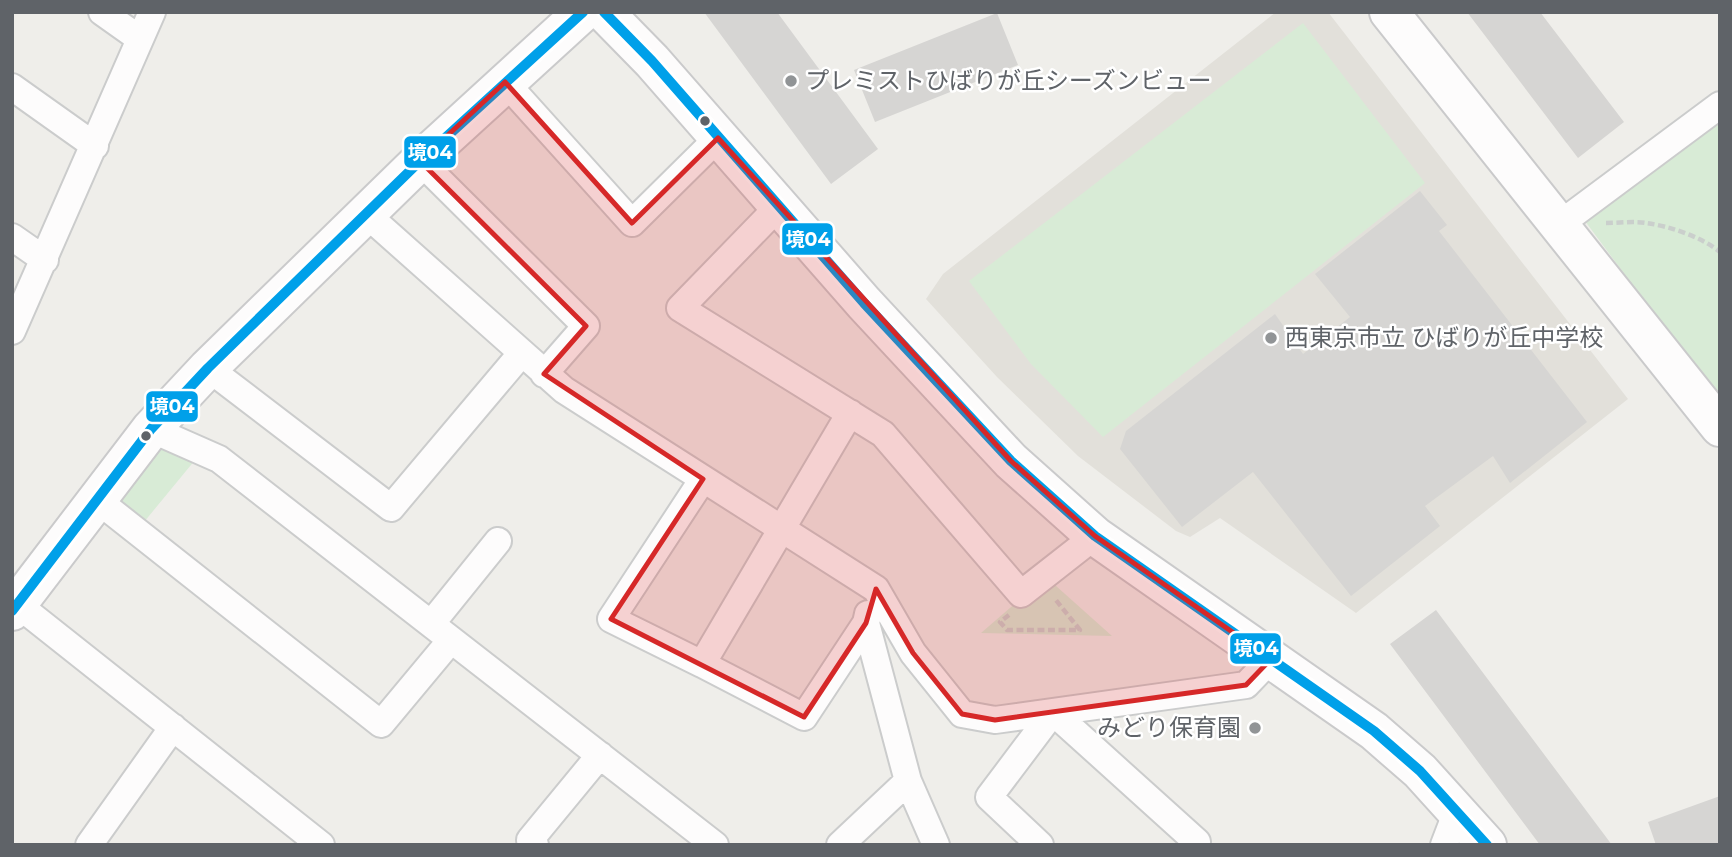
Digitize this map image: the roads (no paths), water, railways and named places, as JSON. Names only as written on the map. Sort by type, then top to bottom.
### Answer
[{"type":"street","points":[[102,12],[140,39]]},
{"type":"street","points":[[12,331],[152,12]]},
{"type":"street","points":[[1389,12],[1720,427]]},
{"type":"street","points":[[306,840],[173,727],[15,608],[151,429],[208,368],[420,161],[505,82],[586,13],[718,138],[1011,461],[1095,536],[1374,731],[1420,771],[1450,828],[1487,845]]},
{"type":"street","points":[[505,82],[632,223],[718,138]]},
{"type":"street","points":[[12,87],[95,146]]},
{"type":"street","points":[[1560,224],[1720,105]]},
{"type":"street","points":[[420,161],[586,326],[544,374]]},
{"type":"street","points":[[779,206],[680,309],[883,434],[1021,594],[1095,536]]},
{"type":"street","points":[[366,214],[520,355],[564,390],[703,480],[783,527],[876,589],[913,653],[962,714],[995,720],[1246,685],[1271,659]]},
{"type":"street","points":[[12,237],[45,260]]},
{"type":"street","points":[[208,368],[391,508],[520,355]]},
{"type":"street","points":[[702,664],[850,413]]},
{"type":"street","points":[[151,429],[219,459],[715,845]]},
{"type":"street","points":[[703,480],[611,619],[804,718],[866,623],[876,589]]},
{"type":"street","points":[[96,499],[381,724],[498,541]]},
{"type":"street","points":[[866,623],[908,781],[936,845]]},
{"type":"street","points":[[1040,845],[989,797],[1053,712]]},
{"type":"street","points":[[1053,712],[1197,842],[1195,845]]},
{"type":"street","points":[[89,845],[173,727]]},
{"type":"street","points":[[535,845],[530,841],[600,755]]},
{"type":"street","points":[[839,845],[908,781]]},
{"type":"place","name":"プレミストひばりが丘シーズンビュー","points":[[791,81]]},
{"type":"place","name":"西東京市立 ひばりが丘中学校","points":[[1271,338]]},
{"type":"place","name":"みどり保育園","points":[[1255,728]]}]
